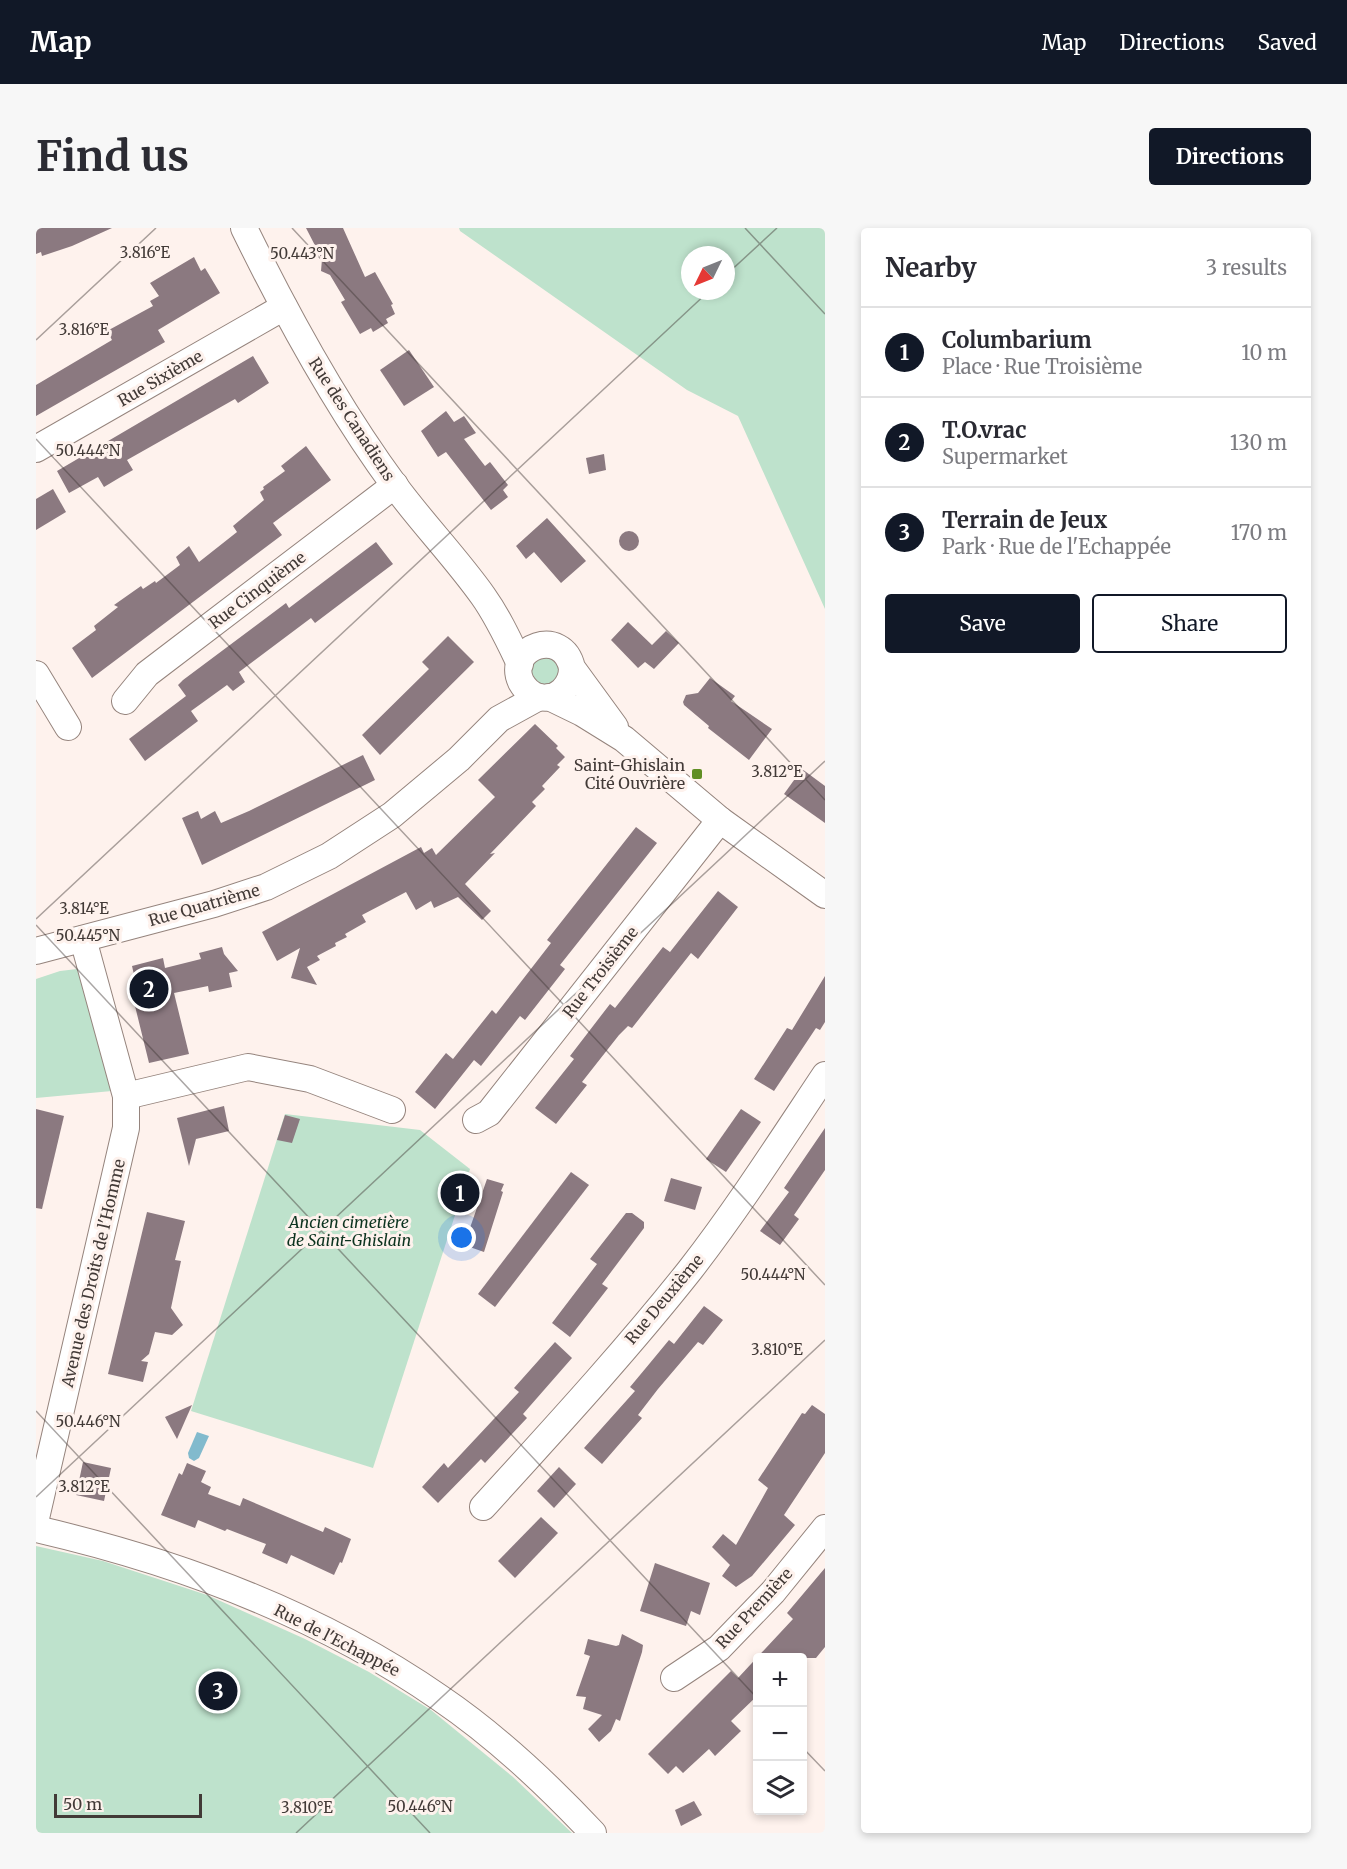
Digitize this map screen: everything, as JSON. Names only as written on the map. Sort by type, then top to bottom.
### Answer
[{"type":"street","name":"Rue des Canadiens","points":[[244,228],[284,307],[336,398],[395,486],[483,596],[501,625],[525,689],[582,713],[624,739],[720,820],[825,895]]},
{"type":"street","name":"Rue Sixième","points":[[36,449],[284,307]]},
{"type":"street","name":"Rue Cinquième","points":[[124,701],[147,674],[395,486]]},
{"type":"street","name":"Rue des Canadiens","points":[[483,596],[545,644],[562,650],[572,668],[624,739]]},
{"type":"street","points":[[519,669],[529,650],[545,644]]},
{"type":"street","points":[[544,697],[559,694],[567,686],[572,668]]},
{"type":"street","name":"Rue Quatrième","points":[[499,719],[519,669]]},
{"type":"street","points":[[36,674],[68,728]]},
{"type":"street","name":"Rue Quatrième","points":[[36,951],[214,904],[266,887],[329,856],[392,815],[459,759],[499,719],[544,697]]},
{"type":"street","name":"Rue Troisième","points":[[476,1120],[489,1113],[720,820]]},
{"type":"street","name":"Avenue des Droits de l'Homme","points":[[36,1518],[126,1128],[126,1096],[83,939]]},
{"type":"street","points":[[126,1096],[248,1067],[310,1079],[392,1110]]},
{"type":"street","name":"Rue Deuxième","points":[[483,1507],[564,1418],[688,1272],[825,1075]]},
{"type":"street","name":"Rue Première","points":[[674,1678],[719,1648],[773,1592],[825,1528]]},
{"type":"street","name":"Rue de l'Echappée","points":[[36,1529],[120,1550],[199,1576],[273,1606],[360,1648],[442,1698],[498,1742],[546,1785],[593,1833]]},
{"type":"green space","points":[[459,228],[825,228],[825,609],[738,416],[687,390],[460,231]]},
{"type":"green space","points":[[545,657],[555,661],[559,671],[555,681],[545,685],[535,681],[531,671],[535,661]]},
{"type":"green space","points":[[77,969],[81,974],[112,1091],[36,1098],[36,979],[60,971]]},
{"type":"green space","name":"Ancien cimetière de Saint-Ghislain","points":[[285,1114],[420,1130],[470,1169],[373,1468],[191,1411]]},
{"type":"green space","points":[[36,1546],[103,1561],[207,1595],[305,1639],[369,1672],[431,1710],[513,1777],[572,1833],[36,1833]]},
{"type":"water","points":[[197,1432],[209,1436],[199,1458],[194,1461],[189,1458],[188,1453]]},
{"type":"building","points":[[36,228],[112,228],[72,246],[42,256],[41,252],[36,254]]},
{"type":"building","points":[[306,228],[343,228],[365,277],[375,272],[393,304],[391,305],[395,314],[386,319],[388,323],[373,332],[371,328],[360,334],[341,302],[345,300],[330,275],[321,271],[322,259]]},
{"type":"building","points":[[194,257],[201,271],[205,268],[220,293],[158,330],[165,342],[36,416],[36,385],[112,340],[107,331],[153,306],[150,301],[159,296],[150,283]]},
{"type":"building","points":[[409,350],[434,387],[404,406],[380,370]]},
{"type":"building","points":[[253,356],[269,383],[238,403],[235,399],[127,460],[133,470],[104,487],[98,477],[69,493],[57,471]]},
{"type":"building","points":[[446,411],[454,422],[464,416],[476,433],[464,439],[485,466],[490,462],[508,485],[503,490],[508,497],[491,510],[446,452],[438,457],[421,431]]},
{"type":"building","points":[[306,446],[331,480],[273,523],[282,535],[92,678],[72,648],[96,630],[94,626],[118,607],[114,605],[141,586],[143,589],[155,581],[156,583],[180,565],[176,557],[189,546],[199,562],[237,532],[233,526],[264,500],[260,492],[264,489],[263,487],[285,471],[281,466]]},
{"type":"building","points":[[604,454],[606,470],[589,474],[586,458]]},
{"type":"building","points":[[53,489],[66,512],[36,530],[36,499]]},
{"type":"building","points":[[547,518],[586,561],[561,583],[534,552],[526,559],[516,546]]},
{"type":"building","points":[[629,531],[636,534],[639,541],[636,548],[629,551],[622,548],[619,541],[622,534]]},
{"type":"building","points":[[376,542],[393,564],[315,623],[311,618],[239,672],[245,682],[233,691],[227,685],[191,711],[198,721],[145,761],[129,739],[186,696],[178,685],[183,680],[286,603],[289,608]]},
{"type":"building","points":[[628,622],[652,645],[666,631],[679,643],[654,669],[645,662],[638,668],[611,640]]},
{"type":"building","points":[[448,636],[474,662],[380,755],[362,735],[429,669],[422,662]]},
{"type":"building","points":[[710,678],[735,696],[731,701],[772,729],[749,760],[708,728],[709,726],[684,705],[686,695],[698,693]]},
{"type":"building","points":[[535,724],[558,746],[556,748],[565,757],[557,765],[560,767],[542,786],[545,789],[532,802],[536,806],[465,884],[491,911],[482,920],[458,897],[434,908],[431,901],[416,910],[406,892],[362,915],[366,922],[345,934],[347,937],[335,943],[336,946],[317,956],[320,960],[307,967],[317,985],[291,978],[300,948],[277,961],[262,932],[421,847],[424,853],[432,848],[436,855],[495,797],[478,780]]},
{"type":"building","points":[[363,755],[375,780],[202,865],[182,818],[198,811],[201,819],[215,811],[221,823]]},
{"type":"building","points":[[802,769],[825,786],[825,823],[784,794]]},
{"type":"building","points":[[636,827],[657,843],[560,965],[565,969],[525,1020],[520,1016],[481,1066],[474,1060],[435,1109],[415,1092],[446,1053],[453,1059],[492,1010],[496,1014],[551,943],[547,940]]},
{"type":"building","points":[[718,891],[738,907],[698,959],[691,953],[632,1028],[628,1026],[619,1035],[582,1082],[587,1085],[556,1124],[535,1108],[574,1059],[570,1056],[610,1004],[615,1008],[663,947],[670,952]]},
{"type":"building","points":[[222,947],[224,954],[238,971],[229,973],[232,987],[209,992],[208,986],[174,993],[189,1054],[149,1063],[135,1006],[141,1005],[132,966],[163,958],[165,968],[201,959],[199,953]]},
{"type":"building","points":[[825,976],[825,1022],[820,1030],[816,1028],[774,1091],[754,1079],[787,1028],[792,1030]]},
{"type":"building","points":[[224,1106],[229,1131],[196,1139],[189,1166],[177,1118]]},
{"type":"building","points":[[36,1109],[64,1116],[42,1209],[36,1208]]},
{"type":"building","points":[[741,1109],[761,1122],[726,1172],[706,1159]]},
{"type":"building","points":[[285,1115],[300,1119],[292,1143],[277,1140]]},
{"type":"building","points":[[825,1128],[825,1170],[794,1215],[799,1219],[780,1245],[760,1231],[789,1192],[784,1188]]},
{"type":"building","points":[[571,1172],[589,1185],[495,1307],[478,1294]]},
{"type":"building","points":[[671,1178],[702,1187],[695,1210],[664,1201]]},
{"type":"building","points":[[487,1179],[504,1184],[484,1252],[464,1245]]},
{"type":"building","points":[[147,1212],[185,1221],[175,1260],[181,1261],[171,1308],[183,1325],[172,1335],[155,1332],[149,1354],[141,1361],[148,1362],[143,1382],[108,1374]]},
{"type":"building","points":[[626,1213],[632,1213],[644,1222],[644,1228],[602,1284],[608,1288],[570,1337],[552,1323],[597,1264],[590,1259]]},
{"type":"building","points":[[704,1306],[723,1320],[703,1345],[698,1342],[658,1389],[638,1415],[642,1418],[602,1464],[584,1448],[635,1391],[630,1387],[669,1340],[674,1344]]},
{"type":"building","points":[[555,1342],[572,1358],[523,1414],[527,1418],[485,1463],[481,1459],[438,1503],[422,1487],[444,1463],[448,1468],[519,1392],[514,1388]]},
{"type":"building","points":[[192,1405],[177,1439],[165,1417]]},
{"type":"building","points":[[812,1405],[825,1414],[825,1453],[784,1515],[795,1525],[752,1576],[736,1587],[722,1576],[730,1565],[712,1547],[723,1534],[736,1545],[768,1488],[758,1480],[802,1413],[805,1414]]},
{"type":"building","points":[[83,1462],[111,1468],[104,1501],[76,1495]]},
{"type":"building","points":[[187,1463],[206,1471],[201,1482],[211,1487],[208,1494],[240,1506],[243,1498],[323,1532],[325,1527],[351,1539],[342,1563],[340,1562],[334,1575],[291,1555],[287,1564],[262,1553],[266,1544],[227,1529],[225,1531],[198,1520],[195,1528],[161,1515],[179,1473],[182,1475]]},
{"type":"building","points":[[559,1467],[576,1484],[554,1508],[537,1491]]},
{"type":"building","points":[[541,1517],[558,1533],[515,1578],[498,1561]]},
{"type":"building","points":[[655,1563],[710,1583],[700,1615],[691,1611],[686,1626],[640,1611]]},
{"type":"building","points":[[825,1568],[825,1647],[816,1658],[807,1658],[807,1653],[761,1653],[793,1619],[787,1613]]},
{"type":"building","points":[[622,1634],[643,1645],[642,1652],[620,1721],[616,1719],[611,1731],[599,1742],[588,1729],[602,1715],[583,1709],[586,1697],[576,1696],[590,1656],[584,1654],[588,1639],[616,1646],[619,1645]]},
{"type":"building","points":[[753,1662],[753,1700],[731,1721],[741,1731],[715,1756],[709,1749],[683,1773],[676,1766],[668,1774],[648,1754],[731,1671],[738,1678]]},
{"type":"building","points":[[694,1801],[702,1815],[681,1826],[675,1810]]},
{"type":"place","name":"Saint-Ghislain Cité Ouvrière","points":[[697,774]]},
{"type":"place","name":"T.O.vrac","points":[[149,989]]},
{"type":"place","name":"Columbarium","points":[[460,1193]]},
{"type":"place","name":"Terrain de Jeux","points":[[218,1691]]}]
